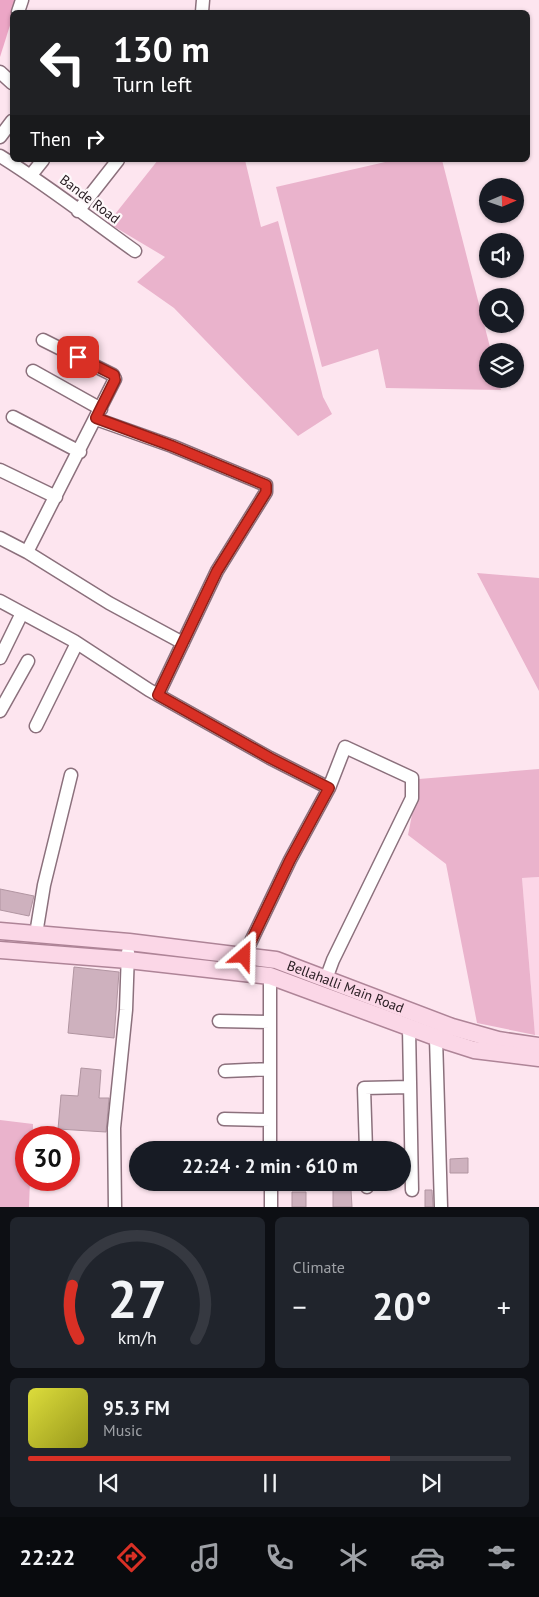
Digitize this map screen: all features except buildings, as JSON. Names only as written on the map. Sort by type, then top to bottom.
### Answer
[{"type":"main road","name":"Bellahalli Main Road","points":[[0,931],[129,942],[276,960],[452,1027],[498,1040],[539,1046]]},
{"type":"main road","name":"Bellahalli Main Road","points":[[0,950],[128,960],[270,976],[436,1038],[474,1050],[539,1058]]},
{"type":"street","points":[[0,72],[10,81]]},
{"type":"street","points":[[0,137],[10,124]]},
{"type":"street","name":"Bande Road","points":[[0,156],[46,184],[78,212],[135,251]]},
{"type":"street","points":[[31,175],[41,162]]},
{"type":"street","points":[[78,212],[116,162]]},
{"type":"street","points":[[27,552],[115,383],[114,375],[43,340]]},
{"type":"street","points":[[33,371],[98,414],[266,485],[266,492],[217,571],[158,695]]},
{"type":"street","points":[[13,417],[80,452]]},
{"type":"street","points":[[0,470],[56,497]]},
{"type":"street","points":[[0,538],[27,552],[109,603],[183,643]]},
{"type":"street","points":[[0,601],[77,643],[158,695],[270,758],[329,788]]},
{"type":"street","points":[[0,658],[22,613]]},
{"type":"street","points":[[36,726],[77,643]]},
{"type":"street","points":[[0,710],[28,660]]},
{"type":"street","points":[[244,956],[290,860],[329,788],[345,747],[412,778],[413,786],[412,798],[333,960],[326,979]]},
{"type":"street","points":[[36,934],[44,885],[71,775]]},
{"type":"street","points":[[115,1207],[114,1128],[126,1010],[129,942]]},
{"type":"street","points":[[270,976],[270,1141]]},
{"type":"street","points":[[219,1021],[270,1022]]},
{"type":"street","points":[[409,1028],[412,1190]]},
{"type":"street","points":[[436,1038],[441,1207]]},
{"type":"street","points":[[225,1071],[270,1069]]},
{"type":"street","points":[[366,1141],[364,1088],[410,1087]]},
{"type":"street","points":[[224,1119],[270,1120]]},
{"type":"street","points":[[270,1191],[271,1207]]},
{"type":"shaded area","points":[[0,0],[18,0],[15,10],[10,10],[10,25],[0,57]]},
{"type":"shaded area","points":[[156,162],[245,162],[261,227],[278,221],[323,397],[332,414],[298,436],[174,308],[137,282],[165,257],[108,223]]},
{"type":"shaded area","points":[[385,162],[443,162],[479,304],[479,333],[486,333],[489,343],[479,343],[479,388],[500,388],[501,390],[386,388],[378,349],[322,367],[276,187]]},
{"type":"shaded area","points":[[477,573],[539,578],[539,691]]},
{"type":"shaded area","points":[[539,769],[539,877],[522,878],[535,1035],[477,1023],[446,864],[408,835],[419,779]]},
{"type":"shaded area","points":[[539,877],[539,1035],[535,1035],[522,878]]},
{"type":"shaded area","points":[[0,1120],[33,1124],[33,1126],[15,1126],[15,1191],[30,1191],[29,1207],[0,1207]]},
{"type":"route","points":[[78,357],[114,375],[115,383],[96,418],[172,446],[266,485],[266,492],[217,571],[158,695],[270,758],[329,788],[290,860],[244,956]]}]
